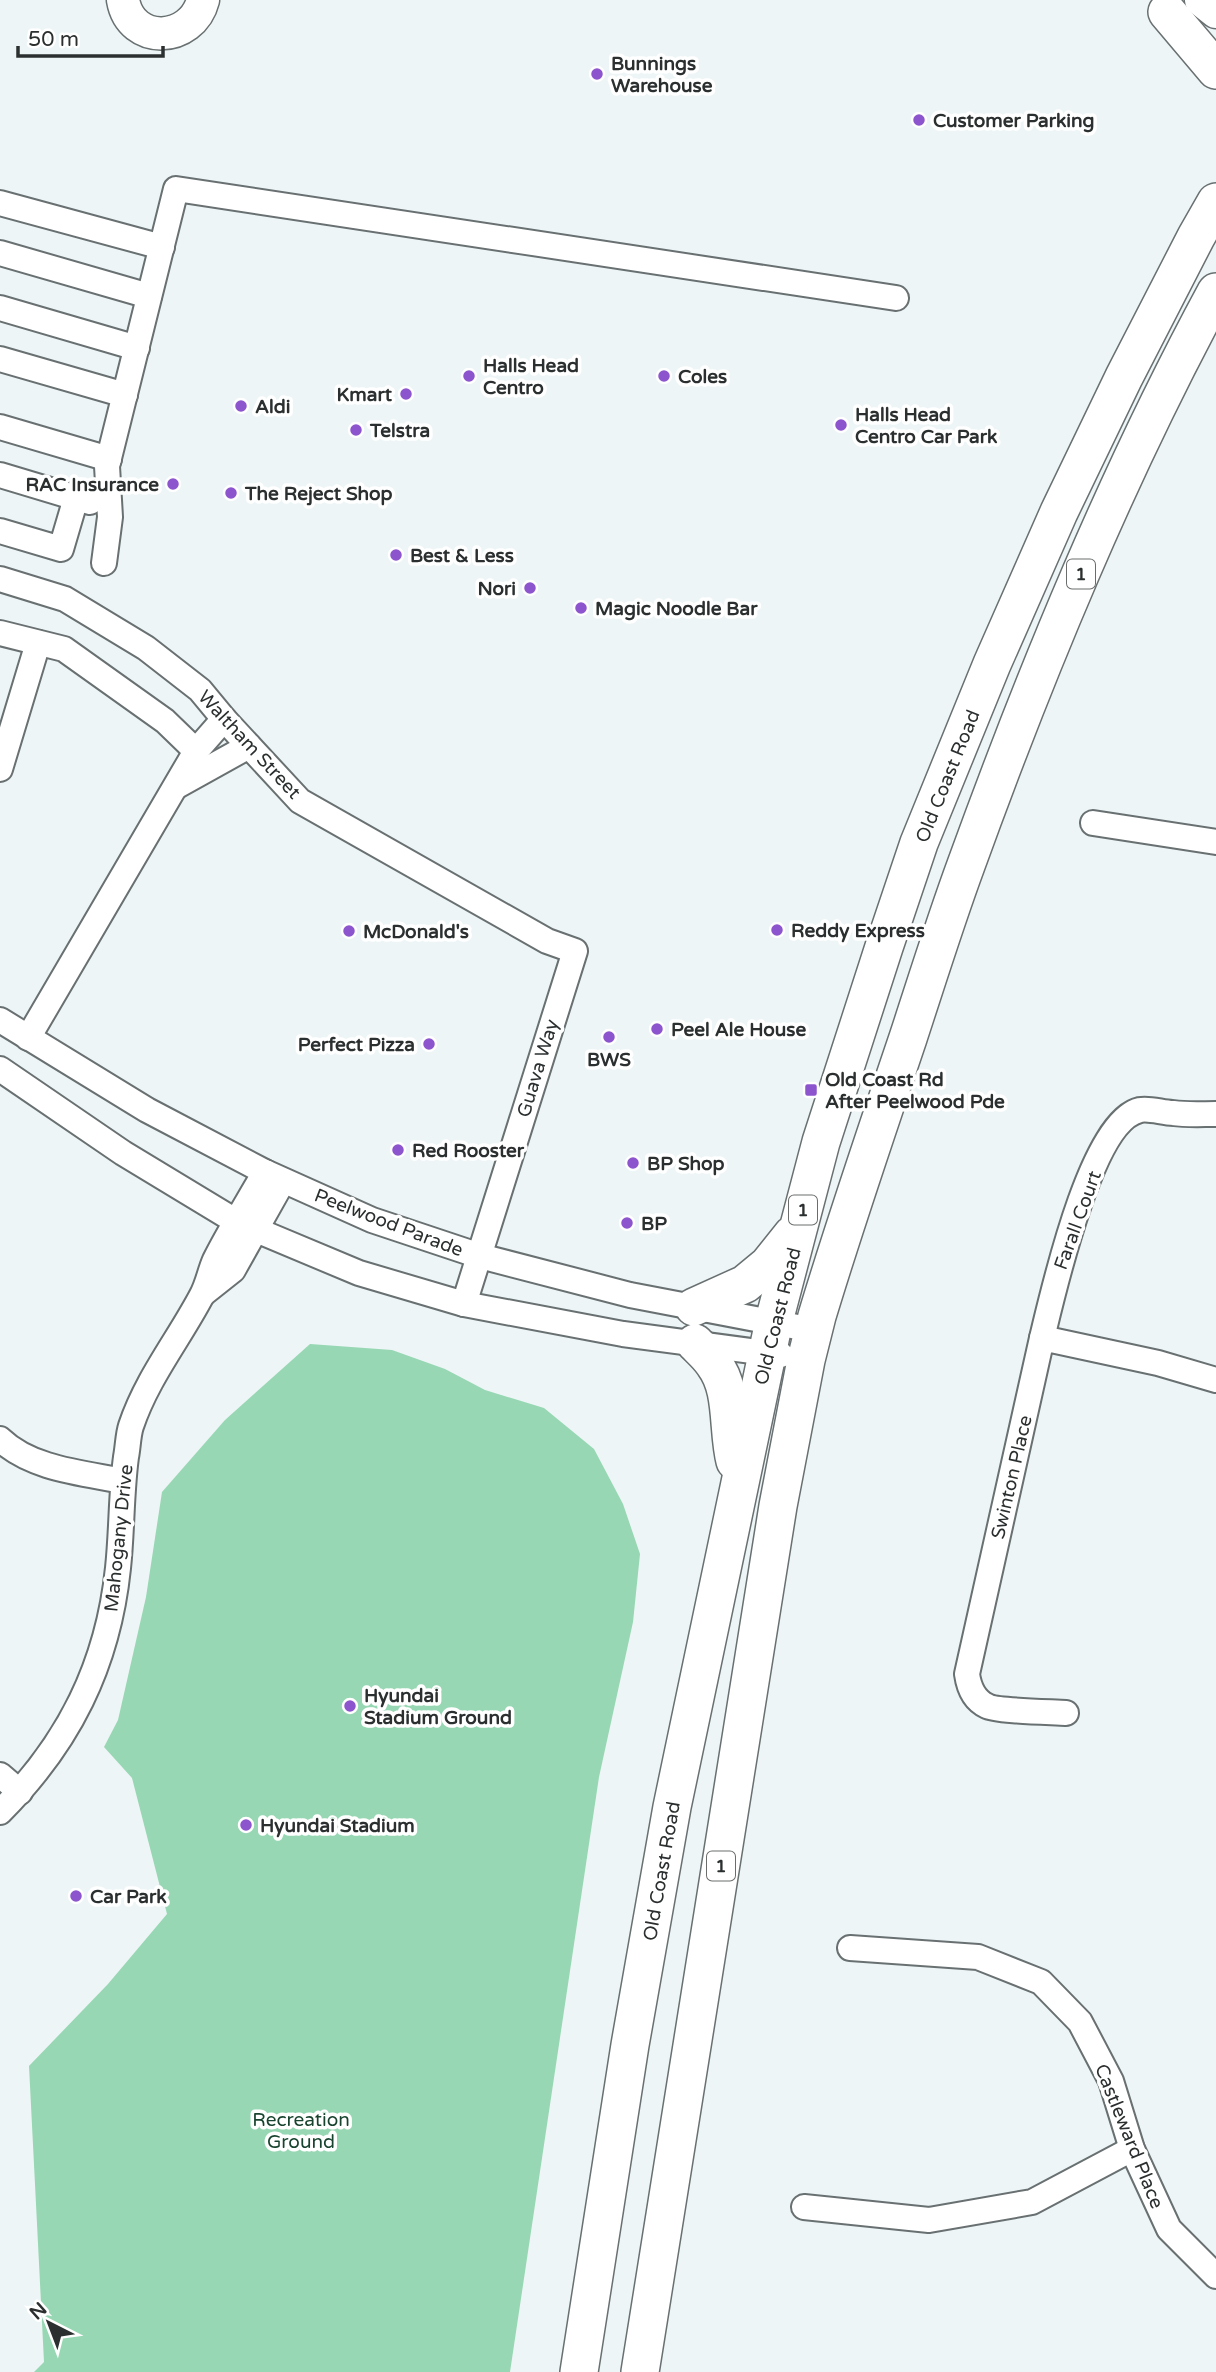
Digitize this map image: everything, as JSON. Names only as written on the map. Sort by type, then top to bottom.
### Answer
[{"type":"highway","points":[[1159,6],[1216,70]]},
{"type":"highway","points":[[1196,237],[1216,176]]},
{"type":"highway","name":"Old Coast Road","points":[[579,2372],[630,2045],[672,1807],[771,1337],[830,1116],[924,831],[992,664],[1059,512],[1124,377],[1216,202]]},
{"type":"highway","name":"Old Coast Road","points":[[640,2372],[778,1506],[810,1345],[966,865],[1001,772],[1059,625],[1118,488],[1183,353],[1216,292]]},
{"type":"highway","points":[[694,1307],[745,1284],[768,1265],[799,1226]]},
{"type":"highway","points":[[695,1343],[715,1364],[723,1381],[731,1444],[740,1479]]},
{"type":"main road","points":[[123,0],[133,21],[146,31],[162,34],[177,32],[191,23],[201,11],[203,0]]},
{"type":"main road","points":[[1201,0],[1216,12]]},
{"type":"main road","points":[[1159,6],[1216,47]]},
{"type":"street","points":[[104,564],[110,508],[107,466],[176,189],[896,298]]},
{"type":"street","points":[[0,203],[162,247]]},
{"type":"street","points":[[0,253],[149,296]]},
{"type":"street","points":[[0,308],[136,348]]},
{"type":"street","points":[[0,359],[125,395]]},
{"type":"street","points":[[0,427],[109,459]]},
{"type":"street","points":[[0,475],[110,508]]},
{"type":"street","points":[[0,531],[61,550],[76,498]]},
{"type":"street","name":"Waltham Street","points":[[0,579],[65,599],[85,609],[170,665],[200,690],[300,801],[547,941],[575,951]]},
{"type":"street","points":[[0,633],[64,649],[165,721],[196,751]]},
{"type":"street","points":[[0,769],[38,643]]},
{"type":"street","points":[[28,1038],[196,751],[224,719]]},
{"type":"street","points":[[176,787],[249,746]]},
{"type":"street","points":[[1093,823],[1216,842]]},
{"type":"street","name":"Guava Way","points":[[464,1304],[575,951]]},
{"type":"street","name":"Peelwood Parade","points":[[0,1020],[147,1110],[274,1177],[372,1220],[480,1256],[630,1296],[694,1307],[771,1337],[810,1345]]},
{"type":"street","name":"Peelwood Parade","points":[[0,1069],[123,1153],[246,1227],[359,1273],[464,1304],[623,1334],[695,1343],[771,1337]]},
{"type":"street","name":"Farall Court","points":[[1042,1338],[1062,1253],[1083,1191],[1110,1137],[1124,1119],[1140,1110],[1173,1114],[1216,1114]]},
{"type":"street","name":"Mahogany Drive","points":[[0,1812],[20,1792],[54,1747],[81,1704],[95,1671],[118,1570],[123,1480],[130,1427],[146,1391],[204,1293],[233,1270],[246,1227],[274,1177]]},
{"type":"street","points":[[1042,1338],[1158,1363],[1216,1380]]},
{"type":"street","name":"Swinton Place","points":[[1042,1338],[968,1674],[969,1688],[976,1698],[988,1707],[1066,1713]]},
{"type":"street","points":[[0,1439],[36,1461],[76,1472],[123,1480]]},
{"type":"street","points":[[0,1774],[20,1792]]},
{"type":"street","name":"Castleward Place","points":[[850,1948],[978,1957],[1041,1982],[1080,2022],[1111,2081],[1132,2149],[1169,2229],[1216,2276]]},
{"type":"street","points":[[804,2207],[929,2220],[1032,2202],[1132,2149]]},
{"type":"green space","name":"Recreation Ground","points":[[310,1344],[392,1350],[445,1369],[485,1390],[544,1408],[594,1449],[623,1504],[640,1554],[633,1622],[599,1777],[510,2372],[34,2372],[44,2362],[29,2066],[108,1984],[167,1914],[132,1778],[104,1747],[118,1720],[146,1597],[162,1492],[225,1420]]},
{"type":"place","name":"Bunnings Warehouse","points":[[597,74]]},
{"type":"place","name":"Customer Parking","points":[[919,120]]},
{"type":"place","name":"Halls Head Centro","points":[[469,376]]},
{"type":"place","name":"Coles","points":[[664,376]]},
{"type":"place","name":"Kmart","points":[[406,394]]},
{"type":"place","name":"Aldi","points":[[241,406]]},
{"type":"place","name":"Halls Head Centro Car Park","points":[[841,425]]},
{"type":"place","name":"Telstra","points":[[356,430]]},
{"type":"place","name":"RAC Insurance","points":[[173,484]]},
{"type":"place","name":"The Reject Shop","points":[[231,493]]},
{"type":"place","name":"Best & Less","points":[[396,555]]},
{"type":"place","name":"Nori","points":[[530,588]]},
{"type":"place","name":"Magic Noodle Bar","points":[[581,608]]},
{"type":"place","name":"Reddy Express","points":[[777,930]]},
{"type":"place","name":"McDonald's","points":[[349,931]]},
{"type":"place","name":"Peel Ale House","points":[[657,1029]]},
{"type":"place","name":"BWS","points":[[609,1037]]},
{"type":"place","name":"Perfect Pizza","points":[[429,1044]]},
{"type":"place","name":"Old Coast Rd After Peelwood Pde","points":[[811,1090]]},
{"type":"place","name":"Red Rooster","points":[[398,1150]]},
{"type":"place","name":"BP Shop","points":[[633,1163]]},
{"type":"place","name":"BP","points":[[627,1223]]},
{"type":"place","name":"Hyundai Stadium Ground","points":[[350,1706]]},
{"type":"place","name":"Hyundai Stadium","points":[[246,1825]]},
{"type":"place","name":"Car Park","points":[[76,1896]]}]
